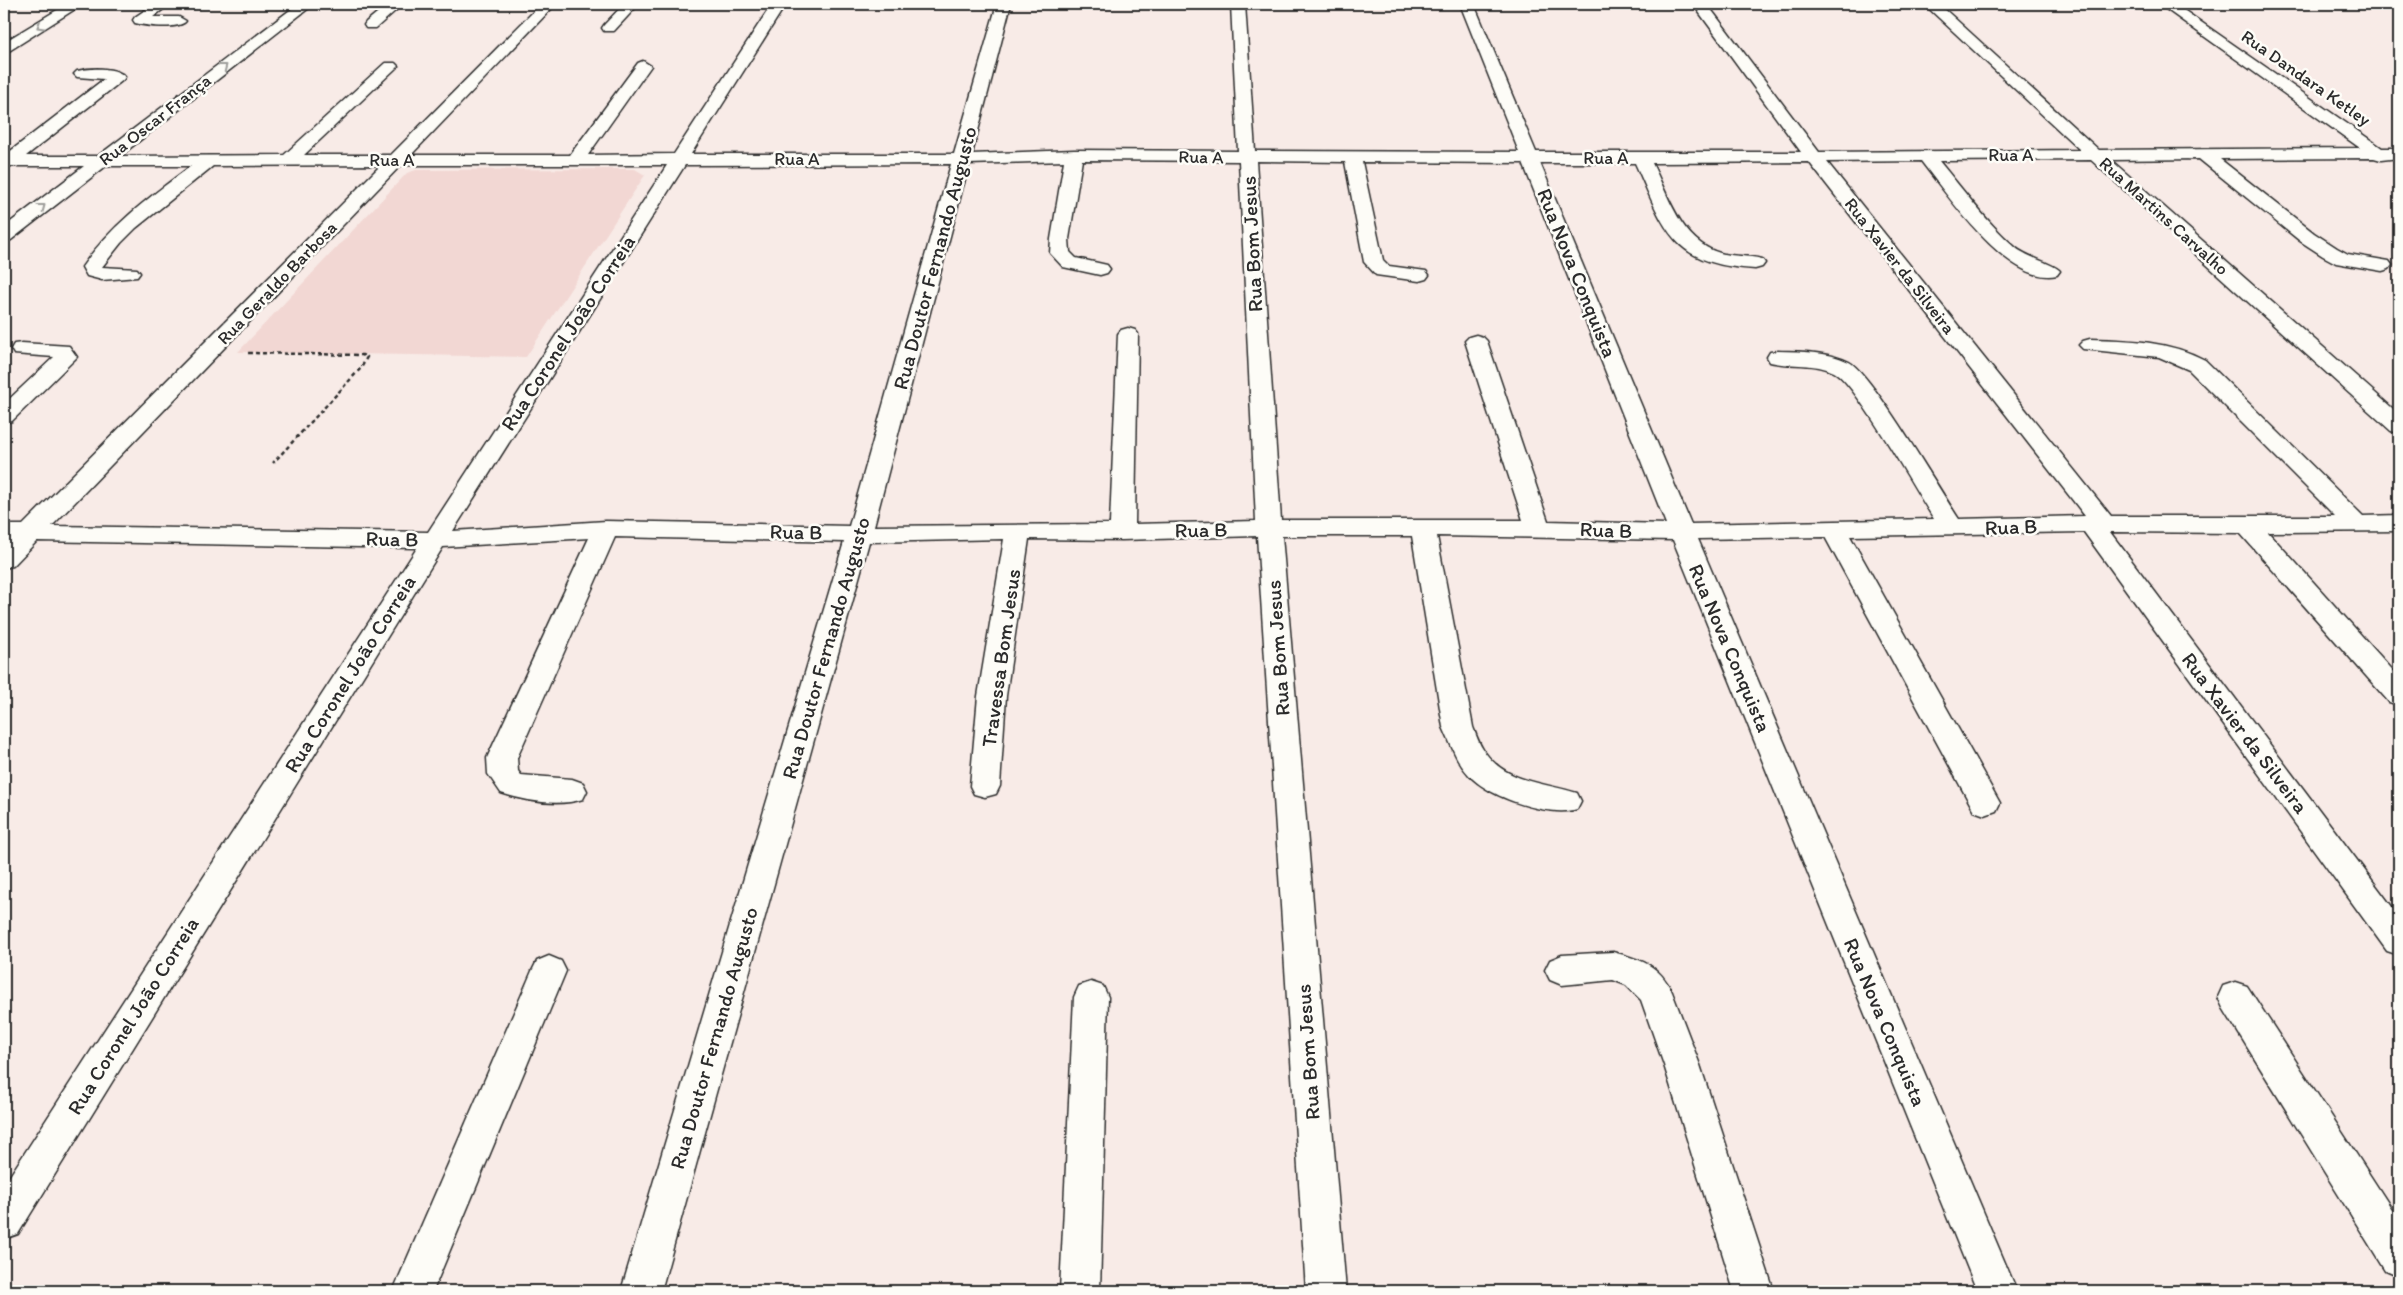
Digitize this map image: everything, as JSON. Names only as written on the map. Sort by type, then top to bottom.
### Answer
[{"type":"street","points":[[4,48],[76,4]]},
{"type":"street","points":[[163,4],[140,20],[179,21]]},
{"type":"street","name":"Rua Oscar França","points":[[4,236],[306,4]]},
{"type":"street","points":[[370,25],[396,4]]},
{"type":"street","name":"Rua Geraldo Barbosa","points":[[4,560],[210,352],[549,4]]},
{"type":"street","points":[[610,28],[632,4]]},
{"type":"street","name":"Rua Coronel João Correia","points":[[4,1220],[435,540],[779,4]]},
{"type":"street","name":"Rua Doutor Fernando Augusto","points":[[641,1291],[859,534],[1004,4]]},
{"type":"street","name":"Rua Bom Jesus","points":[[1238,4],[1269,528],[1326,1291]]},
{"type":"street","name":"Rua Nova Conquista","points":[[1467,4],[1682,532],[1997,1291]]},
{"type":"street","name":"Rua Xavier da Silveira","points":[[1700,4],[1813,156],[2098,524],[2399,941]]},
{"type":"street","name":"Rua Martins Carvalho","points":[[1931,4],[2094,154],[2399,426]]},
{"type":"street","name":"Rua Dandara Ketley","points":[[2166,4],[2399,168]]},
{"type":"street","points":[[2390,4],[2399,9]]},
{"type":"street","points":[[288,161],[390,66]]},
{"type":"street","points":[[576,159],[643,66]]},
{"type":"street","points":[[6,161],[117,77],[108,74],[82,74]]},
{"type":"street","name":"Rua A","points":[[6,161],[963,159],[1074,155],[1247,158],[1641,158],[2399,153]]},
{"type":"street","points":[[2204,154],[2307,237],[2330,252],[2343,258],[2382,265]]},
{"type":"street","points":[[1074,155],[1060,240],[1060,253],[1070,263],[1100,269]]},
{"type":"street","points":[[1926,156],[1979,220],[2011,253],[2024,262],[2050,271]]},
{"type":"street","points":[[1353,158],[1374,262],[1383,271],[1419,275]]},
{"type":"street","points":[[1641,158],[1679,233],[1689,245],[1714,258],[1755,263]]},
{"type":"street","points":[[130,273],[102,274],[94,272],[92,267],[116,238],[163,196],[210,160]]},
{"type":"street","points":[[1122,532],[1128,334]]},
{"type":"street","points":[[1476,341],[1538,528]]},
{"type":"street","points":[[2090,344],[2149,348],[2171,353],[2189,360],[2214,380],[2356,524]]},
{"type":"street","points":[[4,416],[66,357],[61,351],[22,349]]},
{"type":"street","points":[[1778,357],[1825,360],[1844,368],[1864,390],[1952,528]]},
{"type":"street","name":"Rua B","points":[[4,533],[435,540],[606,529],[859,534],[1018,531],[1122,532],[1269,528],[1538,528],[1682,532],[2098,524],[2399,523]]},
{"type":"street","points":[[2246,525],[2399,696]]},
{"type":"street","points":[[572,791],[533,789],[512,784],[503,774],[502,758],[606,529]]},
{"type":"street","points":[[1423,529],[1458,727],[1472,756],[1491,778],[1514,790],[1566,801]]},
{"type":"street","points":[[1833,530],[1985,803]]},
{"type":"street","name":"Travessa Bom Jesus","points":[[985,786],[992,696],[1018,531]]},
{"type":"street","points":[[1562,970],[1613,966],[1638,974],[1655,992],[1682,1065],[1754,1291]]},
{"type":"street","points":[[413,1291],[549,970]]},
{"type":"street","points":[[1080,1291],[1091,997]]},
{"type":"street","points":[[2235,997],[2399,1256]]},
{"type":"path","points":[[210,352],[362,355],[368,357],[361,368],[273,463]]},
{"type":"shaded area","points":[[635,169],[645,175],[526,357],[238,352],[407,173],[416,170]]}]
